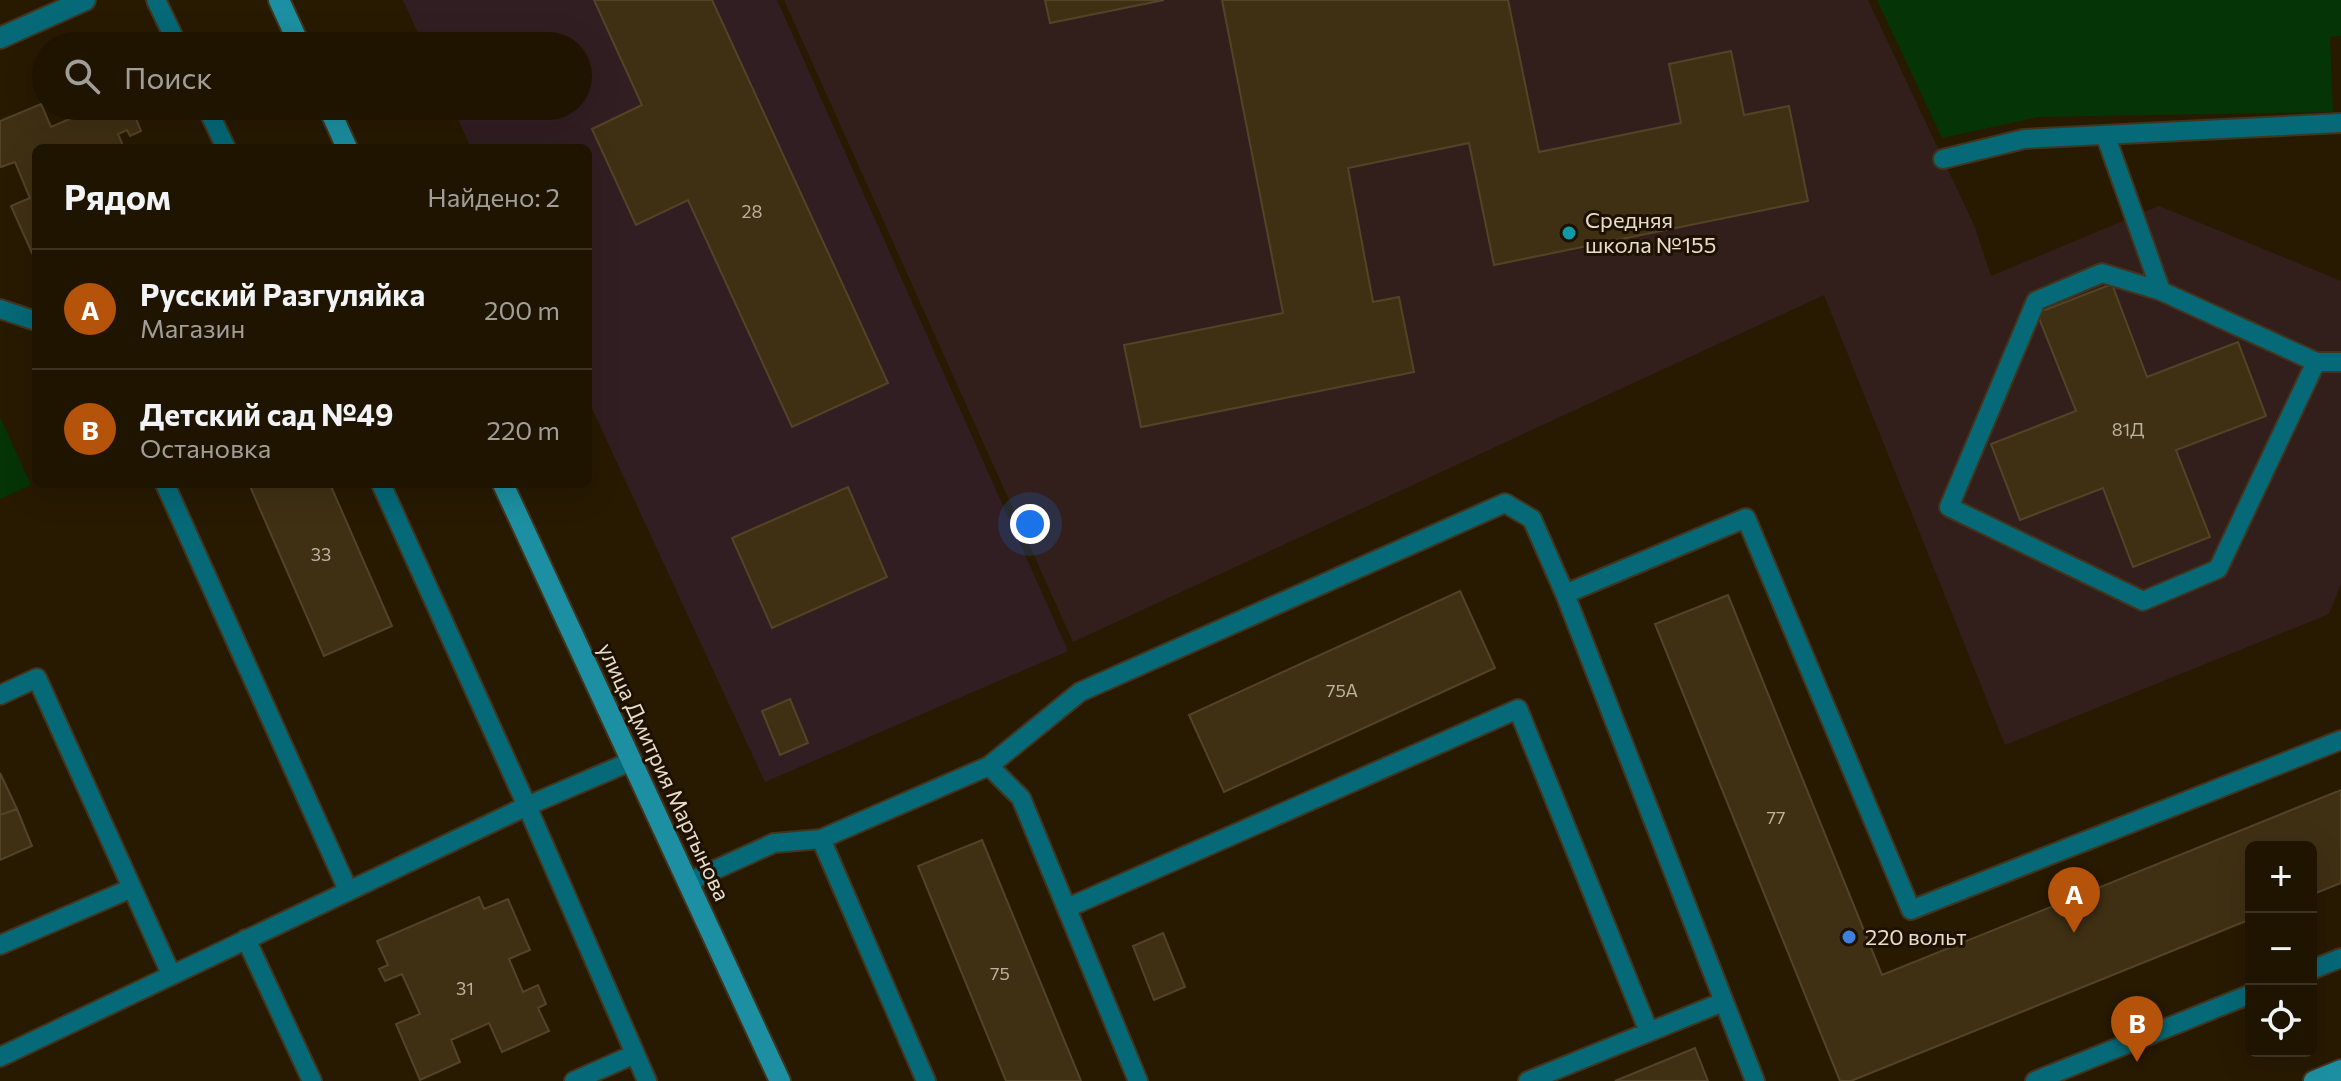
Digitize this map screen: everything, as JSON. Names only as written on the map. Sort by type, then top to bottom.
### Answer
[{"type":"street","points":[[0,38],[85,0]]},
{"type":"street","points":[[279,0],[294,32]]},
{"type":"street","points":[[334,120],[345,144]]},
{"type":"street","name":"улица Дмитрия Мартынова","points":[[505,488],[780,1081]]},
{"type":"street","points":[[2314,1081],[2341,1070]]},
{"type":"lane","points":[[156,0],[171,32]]},
{"type":"lane","points":[[213,120],[224,144]]},
{"type":"lane","points":[[1943,159],[2024,139],[2341,123]]},
{"type":"lane","points":[[2106,137],[2161,291]]},
{"type":"lane","points":[[2316,362],[2218,569],[2143,601],[1949,507],[2036,301],[2102,273],[2161,291],[2316,362],[2341,362]]},
{"type":"lane","points":[[0,309],[32,320]]},
{"type":"lane","points":[[167,488],[348,890]]},
{"type":"lane","points":[[383,488],[647,1081]]},
{"type":"lane","points":[[688,882],[774,843],[821,839],[989,766],[1080,692],[1505,503],[1532,519],[1565,594],[1755,1081]]},
{"type":"lane","points":[[1565,594],[1746,518],[1911,910],[2341,740]]},
{"type":"lane","points":[[0,695],[37,678],[171,974]]},
{"type":"lane","points":[[1067,908],[1518,709],[1649,1032]]},
{"type":"lane","points":[[0,1057],[527,806],[632,761]]},
{"type":"lane","points":[[989,766],[1021,798],[1138,1081]]},
{"type":"lane","points":[[821,839],[926,1081]]},
{"type":"lane","points":[[0,945],[132,888]]},
{"type":"lane","points":[[246,939],[312,1081]]},
{"type":"lane","points":[[2317,968],[2341,958]]},
{"type":"lane","points":[[2035,1081],[2245,996]]},
{"type":"lane","points":[[1528,1081],[1723,1002]]},
{"type":"lane","points":[[574,1081],[635,1054]]},
{"type":"shaded area","points":[[403,0],[777,0],[1068,651],[765,782],[592,409],[592,144],[469,144],[458,120],[592,120],[592,32],[418,32]]},
{"type":"shaded area","points":[[784,0],[1868,0],[1974,225],[1991,276],[2159,206],[2341,281],[2341,584],[2329,614],[2005,745],[1824,295],[1073,642]]},
{"type":"green space","points":[[1877,0],[2341,0],[2341,36],[2330,37],[2333,112],[2038,117],[1942,138]]},
{"type":"green space","points":[[0,417],[31,485],[0,499]]},
{"type":"building","points":[[594,0],[712,0],[888,383],[792,427],[688,200],[636,225],[592,129],[642,105]]},
{"type":"building","points":[[1045,0],[1164,0],[1050,23]]},
{"type":"building","name":"Средняя школа №155","points":[[1222,0],[1508,0],[1539,152],[1681,123],[1669,64],[1731,51],[1744,115],[1789,106],[1808,201],[1494,265],[1469,143],[1348,168],[1373,302],[1399,297],[1414,372],[1141,427],[1124,345],[1283,313]]},
{"type":"building","points":[[32,108],[32,120],[48,120],[51,127],[67,120],[137,120],[141,131],[130,136],[127,130],[118,134],[122,144],[32,144],[32,253],[11,206],[30,198],[15,162],[0,165],[0,121]]},
{"type":"building","points":[[2112,284],[2147,377],[2238,342],[2266,416],[2176,450],[2210,537],[2133,567],[2103,488],[2020,520],[1991,444],[2076,411],[2037,313]]},
{"type":"building","points":[[848,487],[887,577],[772,628],[732,538]]},
{"type":"building","points":[[251,488],[332,488],[392,626],[324,656]]},
{"type":"building","points":[[1460,591],[1495,668],[1224,792],[1189,715]]},
{"type":"building","points":[[1728,595],[1882,975],[2341,790],[2341,883],[2317,893],[2317,841],[2245,841],[2245,921],[1851,1081],[1840,1081],[1655,624]]},
{"type":"building","points":[[790,699],[808,743],[780,755],[762,711]]},
{"type":"building","points":[[0,773],[17,809],[0,815]]},
{"type":"building","points":[[17,809],[32,846],[0,860],[0,815]]},
{"type":"building","points":[[982,840],[1081,1081],[1006,1081],[918,866]]},
{"type":"building","points":[[479,897],[484,909],[508,899],[530,950],[509,959],[523,992],[538,985],[546,1004],[538,1008],[549,1031],[502,1052],[489,1023],[451,1040],[460,1062],[420,1080],[396,1024],[420,1014],[402,974],[385,981],[379,969],[388,965],[377,941]]},
{"type":"building","points":[[1163,933],[1185,987],[1154,1000],[1133,946]]},
{"type":"building","points":[[1695,1048],[1708,1081],[1615,1081]]},
{"type":"place","name":"Средняя школа №155","points":[[1569,233]]},
{"type":"place","name":"Русский Разгуляйка","points":[[2074,933]]},
{"type":"place","name":"220 вольт","points":[[1849,937]]},
{"type":"place","name":"Детский сад №49","points":[[2137,1062]]}]
